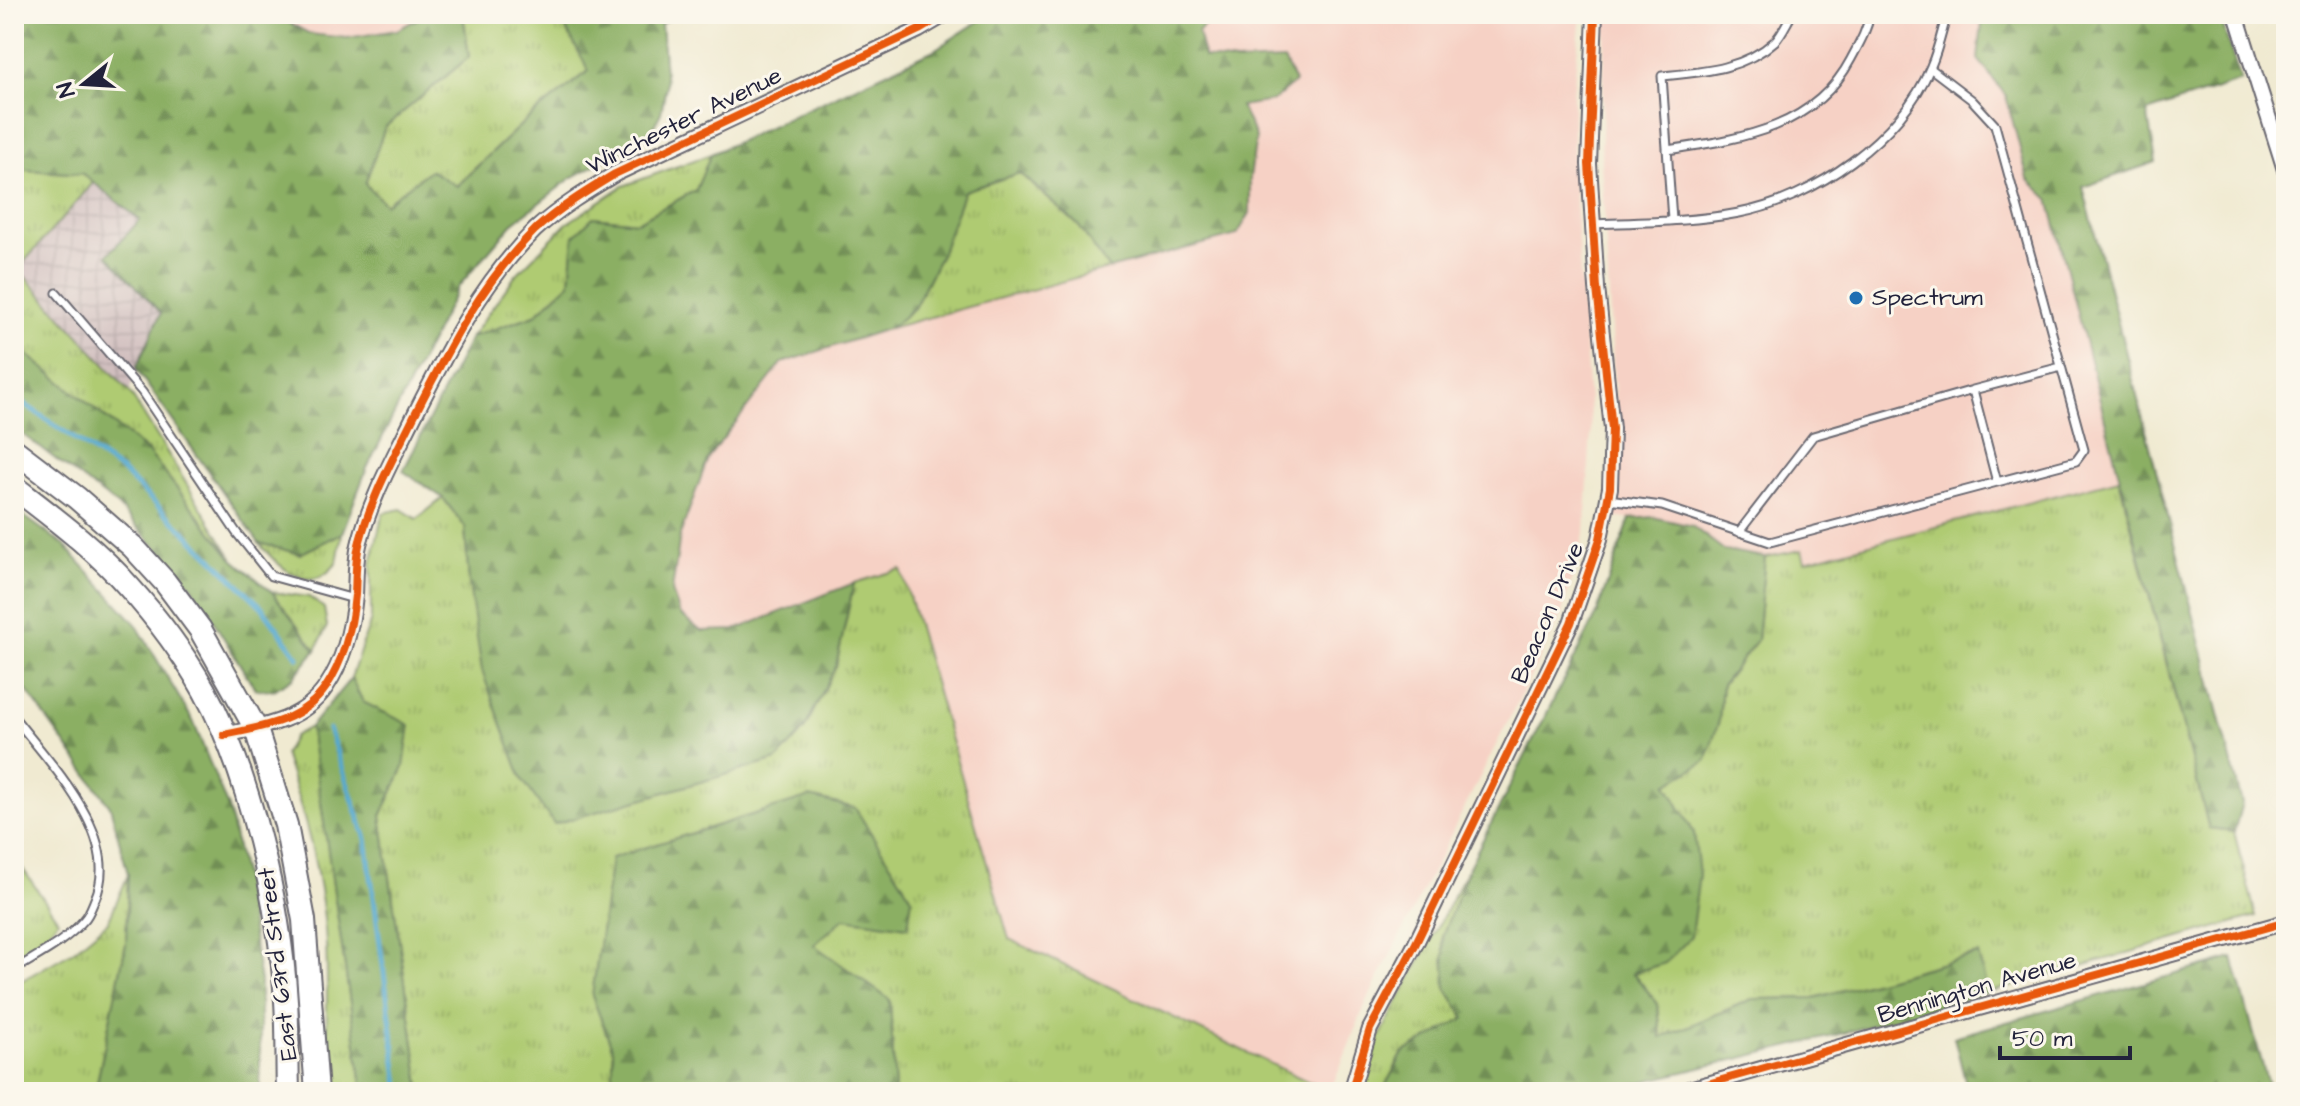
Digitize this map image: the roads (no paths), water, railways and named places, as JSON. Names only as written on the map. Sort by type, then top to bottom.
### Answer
[{"type":"main road","name":"East 63rd Street","points":[[14,450],[77,498],[133,547],[165,582],[200,629],[256,729],[286,825],[304,920],[317,1092]]},
{"type":"main road","name":"East 63rd Street","points":[[14,487],[87,544],[127,584],[160,623],[204,690],[224,735],[260,843],[281,953],[286,1001],[288,1092]]},
{"type":"street","name":"Winchester Avenue","points":[[224,735],[290,718],[310,706],[327,686],[346,646],[358,547],[370,504],[456,335],[497,273],[536,230],[573,199],[615,174],[919,30],[946,14]]},
{"type":"street","name":"Beacon Drive","points":[[1351,1092],[1370,1029],[1415,945],[1571,623],[1600,539],[1608,499],[1612,429],[1589,164],[1595,14]]},
{"type":"street","points":[[2236,14],[2286,173]]},
{"type":"street","name":"Bennington Avenue","points":[[1679,1092],[2286,922]]},
{"type":"lane","points":[[1672,220],[1662,76],[1718,70],[1745,61],[1777,39],[1792,14]]},
{"type":"lane","points":[[1667,150],[1744,138],[1779,126],[1816,104],[1845,71],[1868,27],[1870,14]]},
{"type":"lane","points":[[1593,224],[1740,213],[1777,202],[1853,162],[1879,142],[1905,111],[1930,68],[1947,14]]},
{"type":"lane","points":[[1608,499],[1662,506],[1770,542],[2076,461],[2084,450],[1995,125],[1972,100],[1930,68]]},
{"type":"lane","points":[[57,293],[142,392],[236,532],[271,576],[354,599]]},
{"type":"lane","points":[[1739,532],[1813,436],[2061,367]]},
{"type":"lane","points":[[1973,390],[1997,482]]},
{"type":"lane","points":[[14,717],[80,803],[99,845],[100,888],[86,918],[63,940],[14,970]]},
{"type":"waterway","points":[[14,397],[123,472],[262,607],[298,657]]},
{"type":"waterway","points":[[329,729],[366,839],[400,1092]]},
{"type":"place","name":"Spectrum","points":[[1856,298]]}]
